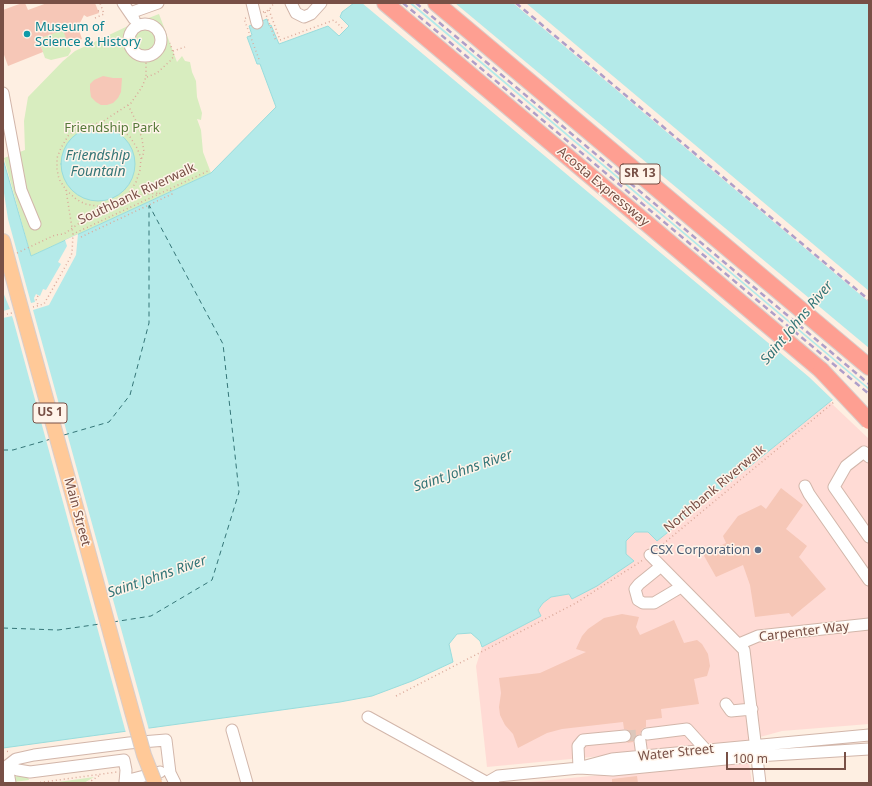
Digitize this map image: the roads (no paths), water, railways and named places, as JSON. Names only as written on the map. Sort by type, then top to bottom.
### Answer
[{"type":"highway","name":"SR 13","points":[[436,3],[844,346]]},
{"type":"highway","name":"Acosta Expressway","points":[[387,6],[821,370]]},
{"type":"highway","points":[[844,346],[869,363]]},
{"type":"highway","points":[[844,346],[869,367]]},
{"type":"highway","points":[[821,370],[869,410]]},
{"type":"highway","points":[[821,370],[869,421]]},
{"type":"main road","name":"Main Street","points":[[3,241],[144,755],[157,778]]},
{"type":"main road","name":"US 1","points":[[144,755],[146,768],[145,783]]},
{"type":"street","points":[[125,6],[158,3]]},
{"type":"street","points":[[252,3],[257,23]]},
{"type":"street","points":[[291,3],[296,13],[304,17],[311,14],[321,3]]},
{"type":"street","points":[[125,6],[138,25]]},
{"type":"street","points":[[143,23],[153,25],[160,33],[162,38],[161,43],[156,52],[146,56],[135,53],[129,44],[130,33],[138,25],[143,23]]},
{"type":"street","points":[[3,93],[21,190],[35,224]]},
{"type":"street","points":[[869,457],[864,452],[846,466],[834,487],[869,537]]},
{"type":"street","points":[[805,486],[869,580]]},
{"type":"street","points":[[650,555],[659,566],[739,644],[746,656],[760,783]]},
{"type":"street","points":[[659,566],[638,584],[635,589],[638,600],[643,604],[654,603],[681,587]]},
{"type":"street","name":"Carpenter Way","points":[[739,644],[758,636],[869,624]]},
{"type":"street","points":[[726,704],[732,711],[752,709]]},
{"type":"street","points":[[368,717],[486,783]]},
{"type":"street","points":[[642,762],[643,738],[687,729],[706,750]]},
{"type":"street","points":[[232,730],[247,783]]},
{"type":"street","name":"Water Street","points":[[486,783],[498,776],[579,768],[604,770],[706,750],[869,735]]},
{"type":"street","points":[[579,768],[578,746],[583,740],[624,736]]},
{"type":"street","points":[[5,766],[16,759],[34,755],[166,740],[170,773],[175,783]]},
{"type":"street","name":"Water Street","points":[[642,762],[869,749]]},
{"type":"street","points":[[5,766],[18,770],[34,778],[124,760],[126,770],[125,782],[157,778]]},
{"type":"street","points":[[5,766],[10,783]]},
{"type":"water","name":"Saint Johns River","points":[[354,3],[869,3],[869,404],[847,388],[657,541],[648,532],[635,532],[626,541],[626,554],[634,561],[597,586],[572,599],[569,594],[551,597],[543,603],[538,610],[541,616],[482,647],[480,641],[471,633],[457,634],[449,644],[453,662],[412,681],[372,696],[340,702],[3,748],[3,159],[31,256],[211,173],[276,107],[260,64],[257,64],[247,37],[252,35],[249,26],[267,19],[269,26],[271,25],[279,44],[328,26],[339,36],[349,26],[340,17],[342,12]]},
{"type":"water","name":"Friendship Fountain","points":[[98,127],[119,133],[129,143],[135,164],[129,185],[119,195],[98,201],[77,195],[67,185],[61,164],[67,143],[77,133]]},
{"type":"tunnel","points":[[625,736],[640,735]]},
{"type":"railway","points":[[403,3],[869,394]]},
{"type":"railway","points":[[416,3],[869,384]]},
{"type":"railway","points":[[516,3],[869,300]]},
{"type":"place","name":"Museum of Science & History","points":[[27,34]]},
{"type":"place","name":"CSX Corporation","points":[[758,550]]},
{"type":"park label","name":"Friendship Park","points":[[112,128]]}]
